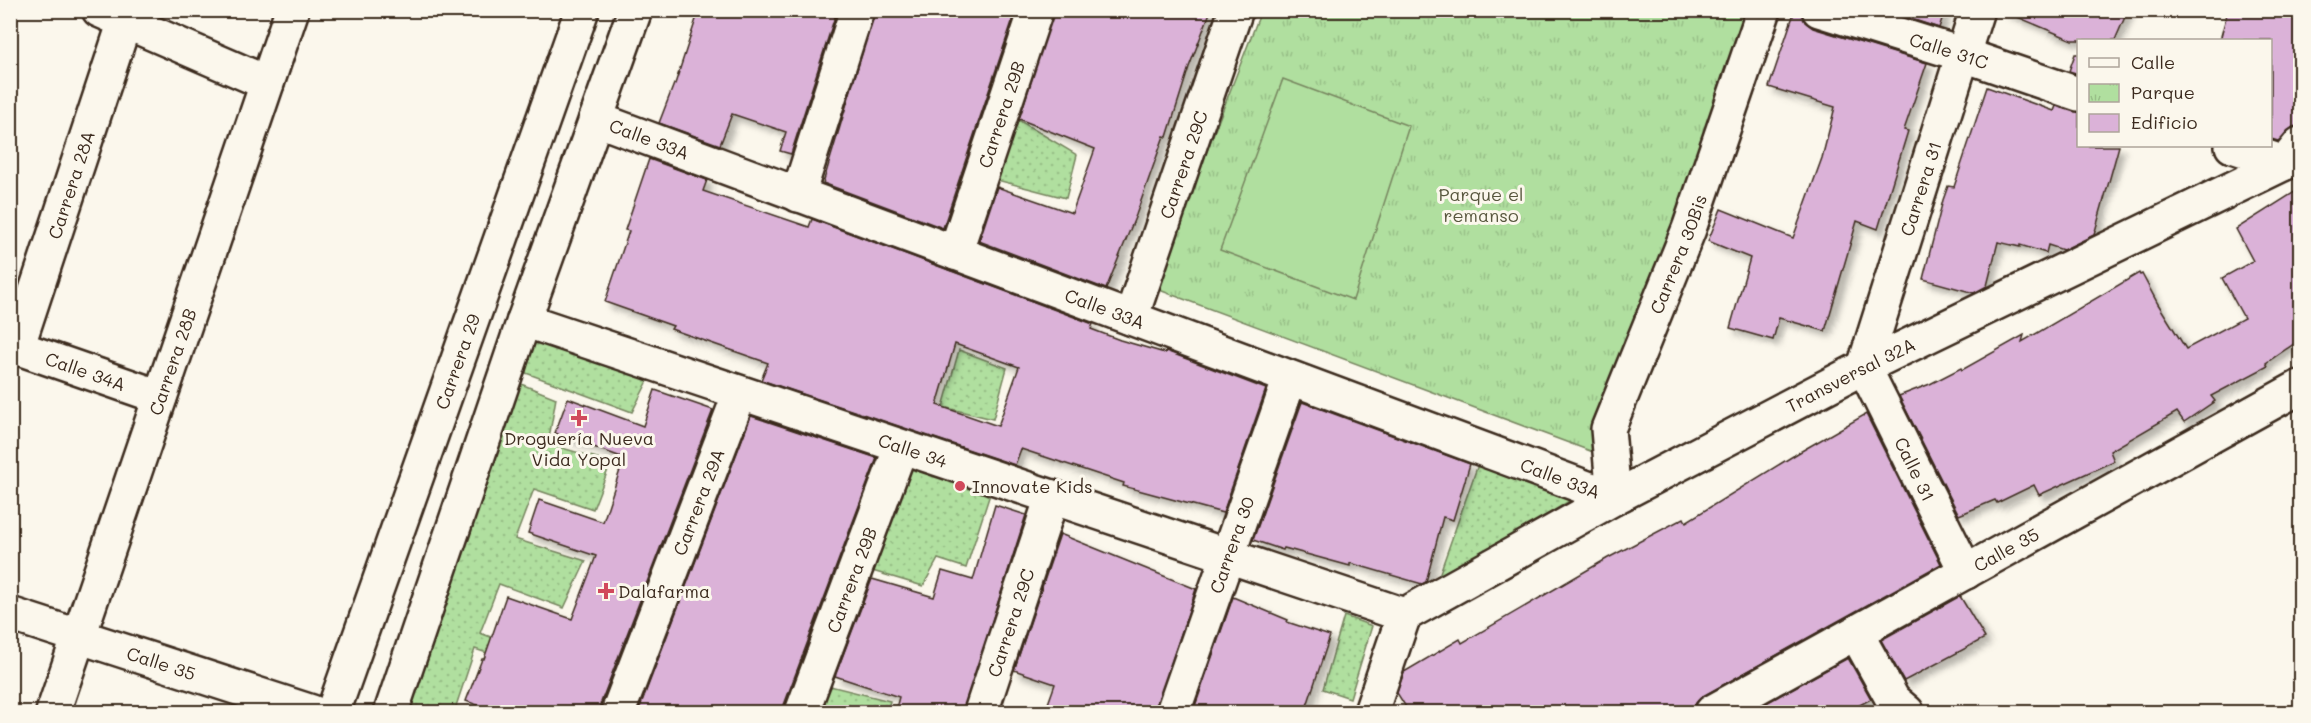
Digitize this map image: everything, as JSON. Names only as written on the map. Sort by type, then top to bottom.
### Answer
[{"type":"street","name":"Carrera 28B","points":[[53,712],[291,10]]},
{"type":"street","name":"Carrera 29","points":[[333,712],[582,10]]},
{"type":"street","points":[[391,712],[524,321],[635,10]]},
{"type":"street","points":[[798,195],[857,10]]},
{"type":"street","name":"Carrera 29B","points":[[955,253],[1036,10]]},
{"type":"street","name":"Carrera 29C","points":[[1131,318],[1236,10]]},
{"type":"street","name":"Carrera 30Bis","points":[[1614,498],[1608,429],[1689,228],[1764,10]]},
{"type":"street","name":"Calle 31C","points":[[1819,10],[2077,93]]},
{"type":"street","name":"Carrera 31","points":[[1864,367],[1977,10]]},
{"type":"street","points":[[112,16],[267,83]]},
{"type":"street","name":"Carrera 28A","points":[[14,347],[112,16]]},
{"type":"street","name":"Calle 33A","points":[[596,119],[1614,498]]},
{"type":"street","points":[[2240,147],[2293,154]]},
{"type":"street","name":"Transversal 32A","points":[[1404,615],[1614,498],[1864,367],[2293,154]]},
{"type":"street","name":"Calle 34","points":[[524,321],[1404,615]]},
{"type":"street","name":"Calle 34A","points":[[14,347],[160,397]]},
{"type":"street","name":"Calle 31","points":[[1864,367],[1966,572]]},
{"type":"street","name":"Carrera 30","points":[[1173,712],[1290,378]]},
{"type":"street","name":"Calle 35","points":[[1712,712],[2301,387]]},
{"type":"street","name":"Carrera 29A","points":[[618,712],[740,393]]},
{"type":"street","name":"Carrera 29B","points":[[802,712],[901,447]]},
{"type":"street","name":"Carrera 29C","points":[[981,712],[1052,497]]},
{"type":"street","name":"Calle 35","points":[[10,614],[312,712]]},
{"type":"street","points":[[1371,712],[1404,615]]},
{"type":"street","points":[[1856,633],[1893,700],[1907,712]]},
{"type":"green space","name":"Parque el remanso","points":[[1261,11],[1764,11],[1593,452],[1154,288]]},
{"type":"green space","points":[[1283,79],[1409,126],[1353,300],[1220,250]]},
{"type":"green space","points":[[1015,118],[1077,155],[1066,198],[993,179]]},
{"type":"green space","points":[[532,331],[651,375],[632,412],[526,373]]},
{"type":"green space","points":[[959,350],[1007,368],[993,419],[943,407]]},
{"type":"green space","points":[[511,380],[556,398],[548,444],[611,462],[593,509],[534,489],[515,539],[586,561],[564,608],[499,584],[480,633],[548,658],[541,671],[475,649],[456,706],[472,712],[424,712],[390,697]]},
{"type":"green space","points":[[1481,456],[1582,493],[1436,584]]},
{"type":"green space","points":[[908,461],[991,491],[966,568],[938,559],[923,586],[869,570]]},
{"type":"green space","points":[[1344,616],[1372,626],[1350,698],[1323,689]]},
{"type":"green space","points":[[836,660],[830,686],[890,701],[887,712],[808,712]]},
{"type":"building","points":[[699,10],[837,10],[791,154],[780,151],[786,132],[732,114],[720,145],[659,123],[675,84]]},
{"type":"building","points":[[875,10],[1016,10],[943,228],[823,183]]},
{"type":"building","points":[[1054,10],[1211,10],[1189,67],[1167,137],[1164,136],[1136,215],[1106,289],[979,241],[997,187],[1072,213],[1095,149],[1019,119]]},
{"type":"building","points":[[1795,10],[1801,10],[1805,22],[1813,28],[1927,63],[1904,130],[1908,131],[1878,229],[1857,221],[1825,331],[1779,318],[1773,340],[1730,328],[1750,258],[1708,241],[1721,209],[1793,238],[1822,158],[1835,107],[1769,87]]},
{"type":"building","points":[[1884,10],[1945,10],[1939,28]]},
{"type":"building","points":[[2001,10],[2128,10],[2115,39],[2072,40]]},
{"type":"building","points":[[2228,10],[2285,10],[2301,16],[2301,125],[2293,127],[2278,141],[2272,139],[2272,39],[2220,39]]},
{"type":"building","points":[[2075,54],[2077,54],[2077,73],[2069,71]]},
{"type":"building","points":[[1987,87],[2054,111],[2056,106],[2077,111],[2077,147],[2119,147],[2094,235],[2063,250],[2048,245],[2046,253],[2020,245],[2020,247],[1998,242],[1987,286],[1974,293],[1923,279],[1943,200],[1948,186],[1954,187]]},
{"type":"building","points":[[649,159],[707,180],[703,191],[809,227],[812,219],[1093,324],[1091,329],[1120,340],[1165,353],[1166,351],[1266,389],[1223,513],[1123,486],[1124,483],[1021,449],[1015,465],[761,380],[768,363],[671,329],[673,326],[605,302],[629,231],[625,230]],"holes":[[[955,344],[1019,367],[998,426],[937,405]]]},
{"type":"building","points":[[2301,188],[2301,339],[2266,363],[2268,366],[2211,396],[2215,401],[2184,422],[2177,412],[2110,451],[2114,461],[2039,495],[2034,485],[1997,503],[1995,500],[1959,515],[1899,396],[1930,384],[1961,368],[1962,370],[2024,335],[2022,342],[2139,273],[2142,274],[2186,349],[2244,318],[2222,278],[2253,261],[2236,229]]},
{"type":"building","points":[[655,390],[713,410],[600,705],[600,712],[497,712],[466,701],[482,659],[484,659],[506,596],[572,619],[596,556],[528,533],[539,500],[603,522],[624,458],[555,433],[568,398],[643,426]]},
{"type":"building","points":[[1302,402],[1470,464],[1453,520],[1443,517],[1426,582],[1422,584],[1350,563],[1350,566],[1284,548],[1283,550],[1253,540]]},
{"type":"building","points":[[1866,414],[1941,564],[1703,696],[1696,703],[1693,712],[1409,712],[1397,693],[1404,672],[1460,639],[1462,643],[1608,558],[1684,518],[1686,522]]},
{"type":"building","points":[[751,416],[877,458],[784,705],[784,712],[638,712]]},
{"type":"building","points":[[995,505],[1026,515],[963,712],[895,712],[899,697],[835,676],[872,579],[934,597],[942,571],[973,580]]},
{"type":"building","points":[[1060,534],[1196,589],[1155,712],[1045,712],[1055,684],[1014,670]]},
{"type":"building","points":[[1960,596],[1985,638],[1904,681],[1881,640]]},
{"type":"building","points":[[1233,597],[1288,620],[1287,622],[1330,636],[1305,712],[1193,712]]},
{"type":"building","points":[[1848,658],[1871,699],[1847,712],[1750,712]]},
{"type":"place","name":"Droguería Nueva Vida Yopal","points":[[579,418]]},
{"type":"place","name":"Innovate Kids","points":[[960,486]]},
{"type":"place","name":"Dalafarma","points":[[606,591]]}]
